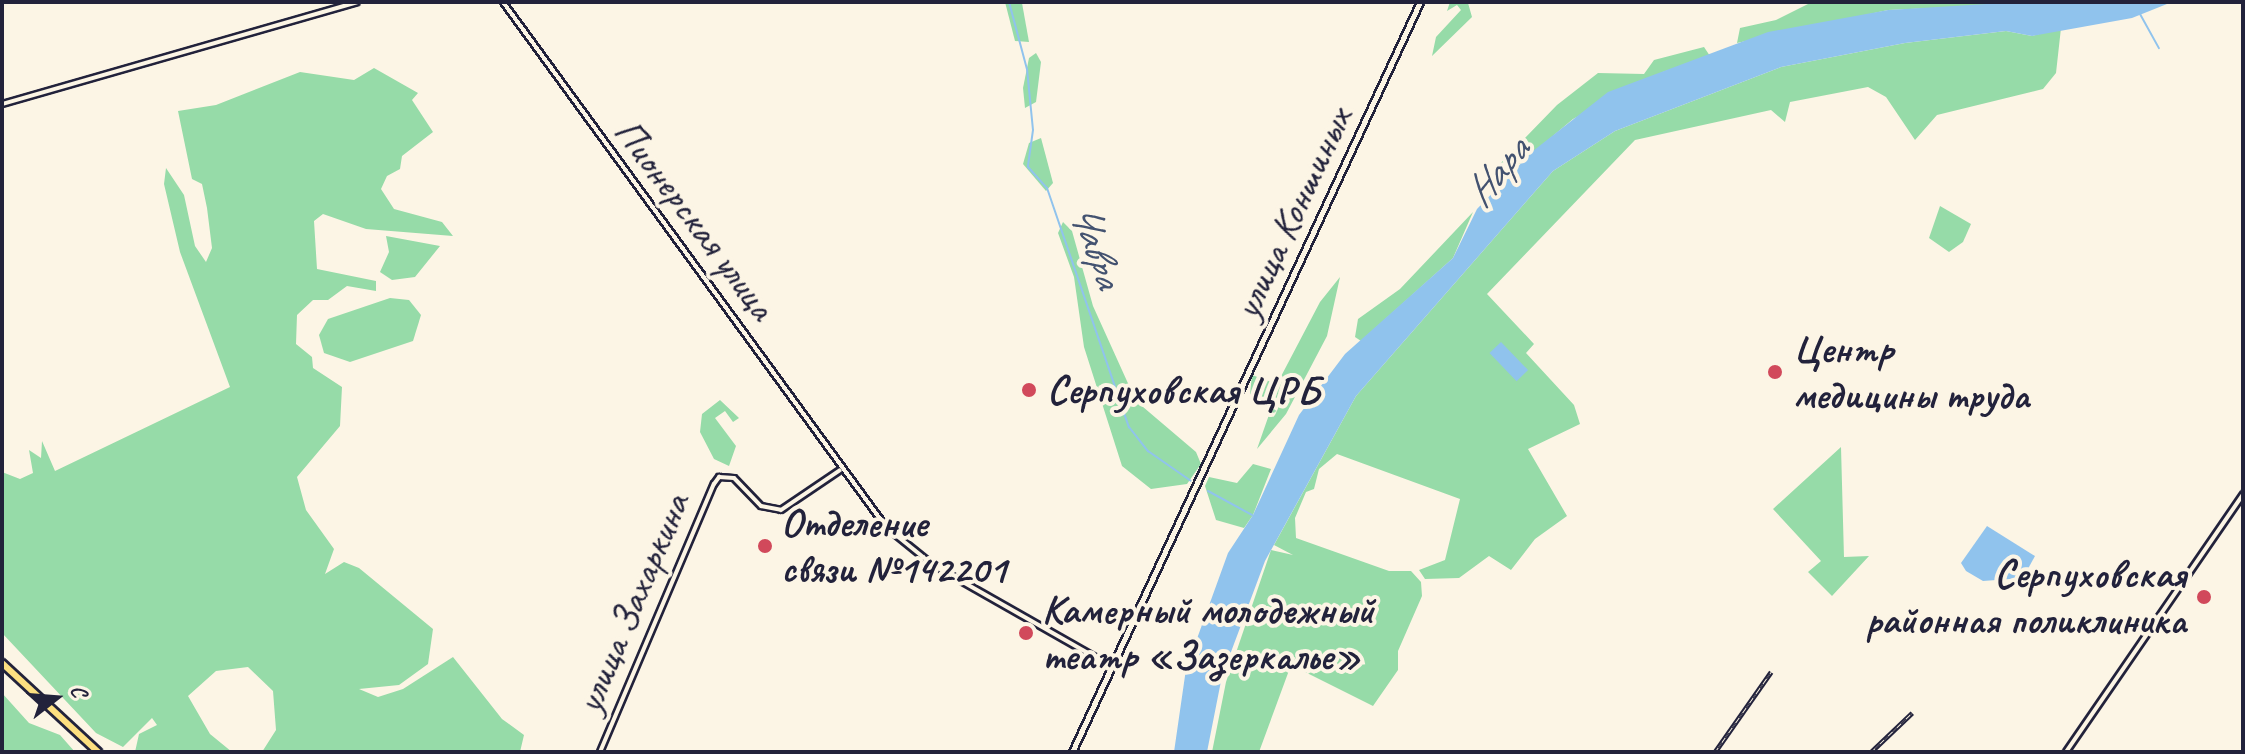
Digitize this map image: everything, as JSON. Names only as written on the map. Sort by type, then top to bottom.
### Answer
[{"type":"main road","name":"улица Коншиных","points":[[1072,752],[1420,2]]},
{"type":"main road","points":[[2,663],[98,752]]},
{"type":"street","points":[[2,104],[357,2]]},
{"type":"street","name":"Пионерская улица","points":[[503,2],[840,470],[908,548],[1111,666]]},
{"type":"street","name":"улица Захаркина","points":[[600,752],[719,477],[734,478],[771,511],[840,470]]},
{"type":"street","points":[[2066,752],[2243,494]]},
{"type":"green space","points":[[1005,2],[1022,3],[1029,42],[1015,41]]},
{"type":"green space","points":[[1450,2],[1468,3],[1472,17],[1432,56],[1436,37],[1461,10],[1457,5],[1447,11]]},
{"type":"green space","points":[[1812,2],[1981,2],[2001,5],[1888,10],[1737,43],[1740,28],[1776,20]]},
{"type":"green space","points":[[2061,28],[2056,73],[2043,89],[1937,115],[1915,140],[1886,97],[1868,87],[1790,102],[1785,122],[1771,110],[1635,140],[1487,294],[1534,344],[1526,353],[1574,405],[1580,424],[1528,449],[1567,516],[1535,539],[1511,570],[1489,556],[1459,578],[1425,579],[1419,570],[1445,560],[1460,499],[1337,454],[1319,469],[1314,489],[1306,492],[1295,518],[1296,538],[1389,571],[1411,571],[1421,582],[1422,596],[1398,651],[1398,670],[1373,706],[1291,665],[1259,752],[1212,752],[1226,682],[1271,550],[1293,555],[1274,545],[1356,396],[1553,171],[1615,131],[1781,67],[1905,43],[2006,31],[2032,36]]},
{"type":"green space","points":[[1704,47],[1710,56],[1663,72],[1573,119],[1497,183],[1497,167],[1557,105],[1598,73],[1644,74],[1654,60]]},
{"type":"green space","points":[[1036,53],[1041,62],[1036,102],[1025,108],[1023,88],[1029,58]]},
{"type":"green space","points":[[374,68],[418,93],[412,100],[433,132],[402,156],[400,169],[387,176],[381,189],[394,209],[442,222],[453,236],[366,229],[323,214],[314,221],[317,269],[376,281],[376,291],[347,286],[328,300],[313,300],[297,315],[296,344],[312,357],[313,368],[342,387],[340,426],[297,477],[306,510],[334,549],[325,574],[344,562],[359,568],[433,629],[428,664],[399,685],[359,689],[378,697],[403,689],[453,657],[502,719],[524,735],[520,752],[262,752],[276,730],[273,691],[248,667],[216,671],[188,696],[210,734],[232,752],[135,752],[139,734],[157,725],[152,718],[123,747],[96,733],[2,633],[2,472],[20,479],[33,473],[29,450],[41,458],[42,441],[55,471],[230,387],[180,252],[164,184],[166,168],[184,195],[195,246],[206,262],[212,248],[207,208],[202,184],[192,179],[178,111],[216,105],[300,72],[354,80]]},
{"type":"green space","points":[[1041,138],[1053,183],[1046,191],[1023,164],[1029,143]]},
{"type":"green space","points":[[1940,206],[1971,224],[1963,242],[1949,252],[1929,238]]},
{"type":"green space","points":[[1473,212],[1453,258],[1361,341],[1355,337],[1358,319],[1400,289]]},
{"type":"green space","points":[[1063,222],[1072,231],[1093,306],[1136,401],[1196,452],[1201,464],[1187,484],[1151,489],[1122,466],[1084,347],[1074,277],[1058,233]]},
{"type":"green space","points":[[386,236],[440,246],[415,277],[392,280],[380,272],[389,252]]},
{"type":"green space","points":[[1340,277],[1327,336],[1286,414],[1257,449],[1271,409],[1250,394],[1252,375],[1277,384],[1320,302]]},
{"type":"green space","points":[[390,298],[409,300],[421,315],[413,341],[350,362],[324,353],[319,335],[328,319]]},
{"type":"green space","points":[[720,400],[739,418],[733,422],[725,411],[715,418],[736,446],[729,466],[714,459],[700,432],[702,414]]},
{"type":"green space","points":[[1841,447],[1844,557],[1869,556],[1832,596],[1808,572],[1821,561],[1773,509]]},
{"type":"green space","points":[[1253,464],[1271,469],[1253,515],[1244,528],[1216,520],[1205,486],[1209,477],[1237,483]]},
{"type":"green space","points":[[2,693],[29,723],[60,735],[75,752],[2,752]]},
{"type":"water","points":[[2020,2],[2172,2],[2132,18],[2032,36],[2006,31],[1905,43],[1781,67],[1615,131],[1553,171],[1356,396],[1265,561],[1222,676],[1207,752],[1174,752],[1186,669],[1228,553],[1253,515],[1299,415],[1345,354],[1453,258],[1477,209],[1533,151],[1608,92],[1768,32],[1888,10]]},
{"type":"water","points":[[1501,342],[1528,370],[1517,381],[1489,353]]},
{"type":"water","points":[[1987,526],[2035,556],[2023,578],[1983,581],[1966,571],[1961,563]]},
{"type":"waterway","name":"Чавра","points":[[1009,2],[1027,69],[1033,130],[1028,167],[1047,188],[1129,427],[1148,451],[1191,481]]},
{"type":"waterway","points":[[2140,14],[2159,48]]},
{"type":"waterway","name":"Чавра","points":[[1208,491],[1252,515]]},
{"type":"railway","points":[[1715,752],[1771,672]]},
{"type":"railway","points":[[1871,752],[1912,713]]},
{"type":"place","name":"Центр медицины труда","points":[[1775,372]]},
{"type":"place","name":"Серпуховская ЦРБ","points":[[1029,390]]},
{"type":"place","name":"Отделение связи №142201","points":[[765,546]]},
{"type":"place","name":"Серпуховская районная поликлиника","points":[[2204,597]]},
{"type":"place","name":"Камерный молодежный театр «Зазеркалье»","points":[[1026,633]]},
{"type":"water label","name":"Нара","points":[[1497,172]]}]
